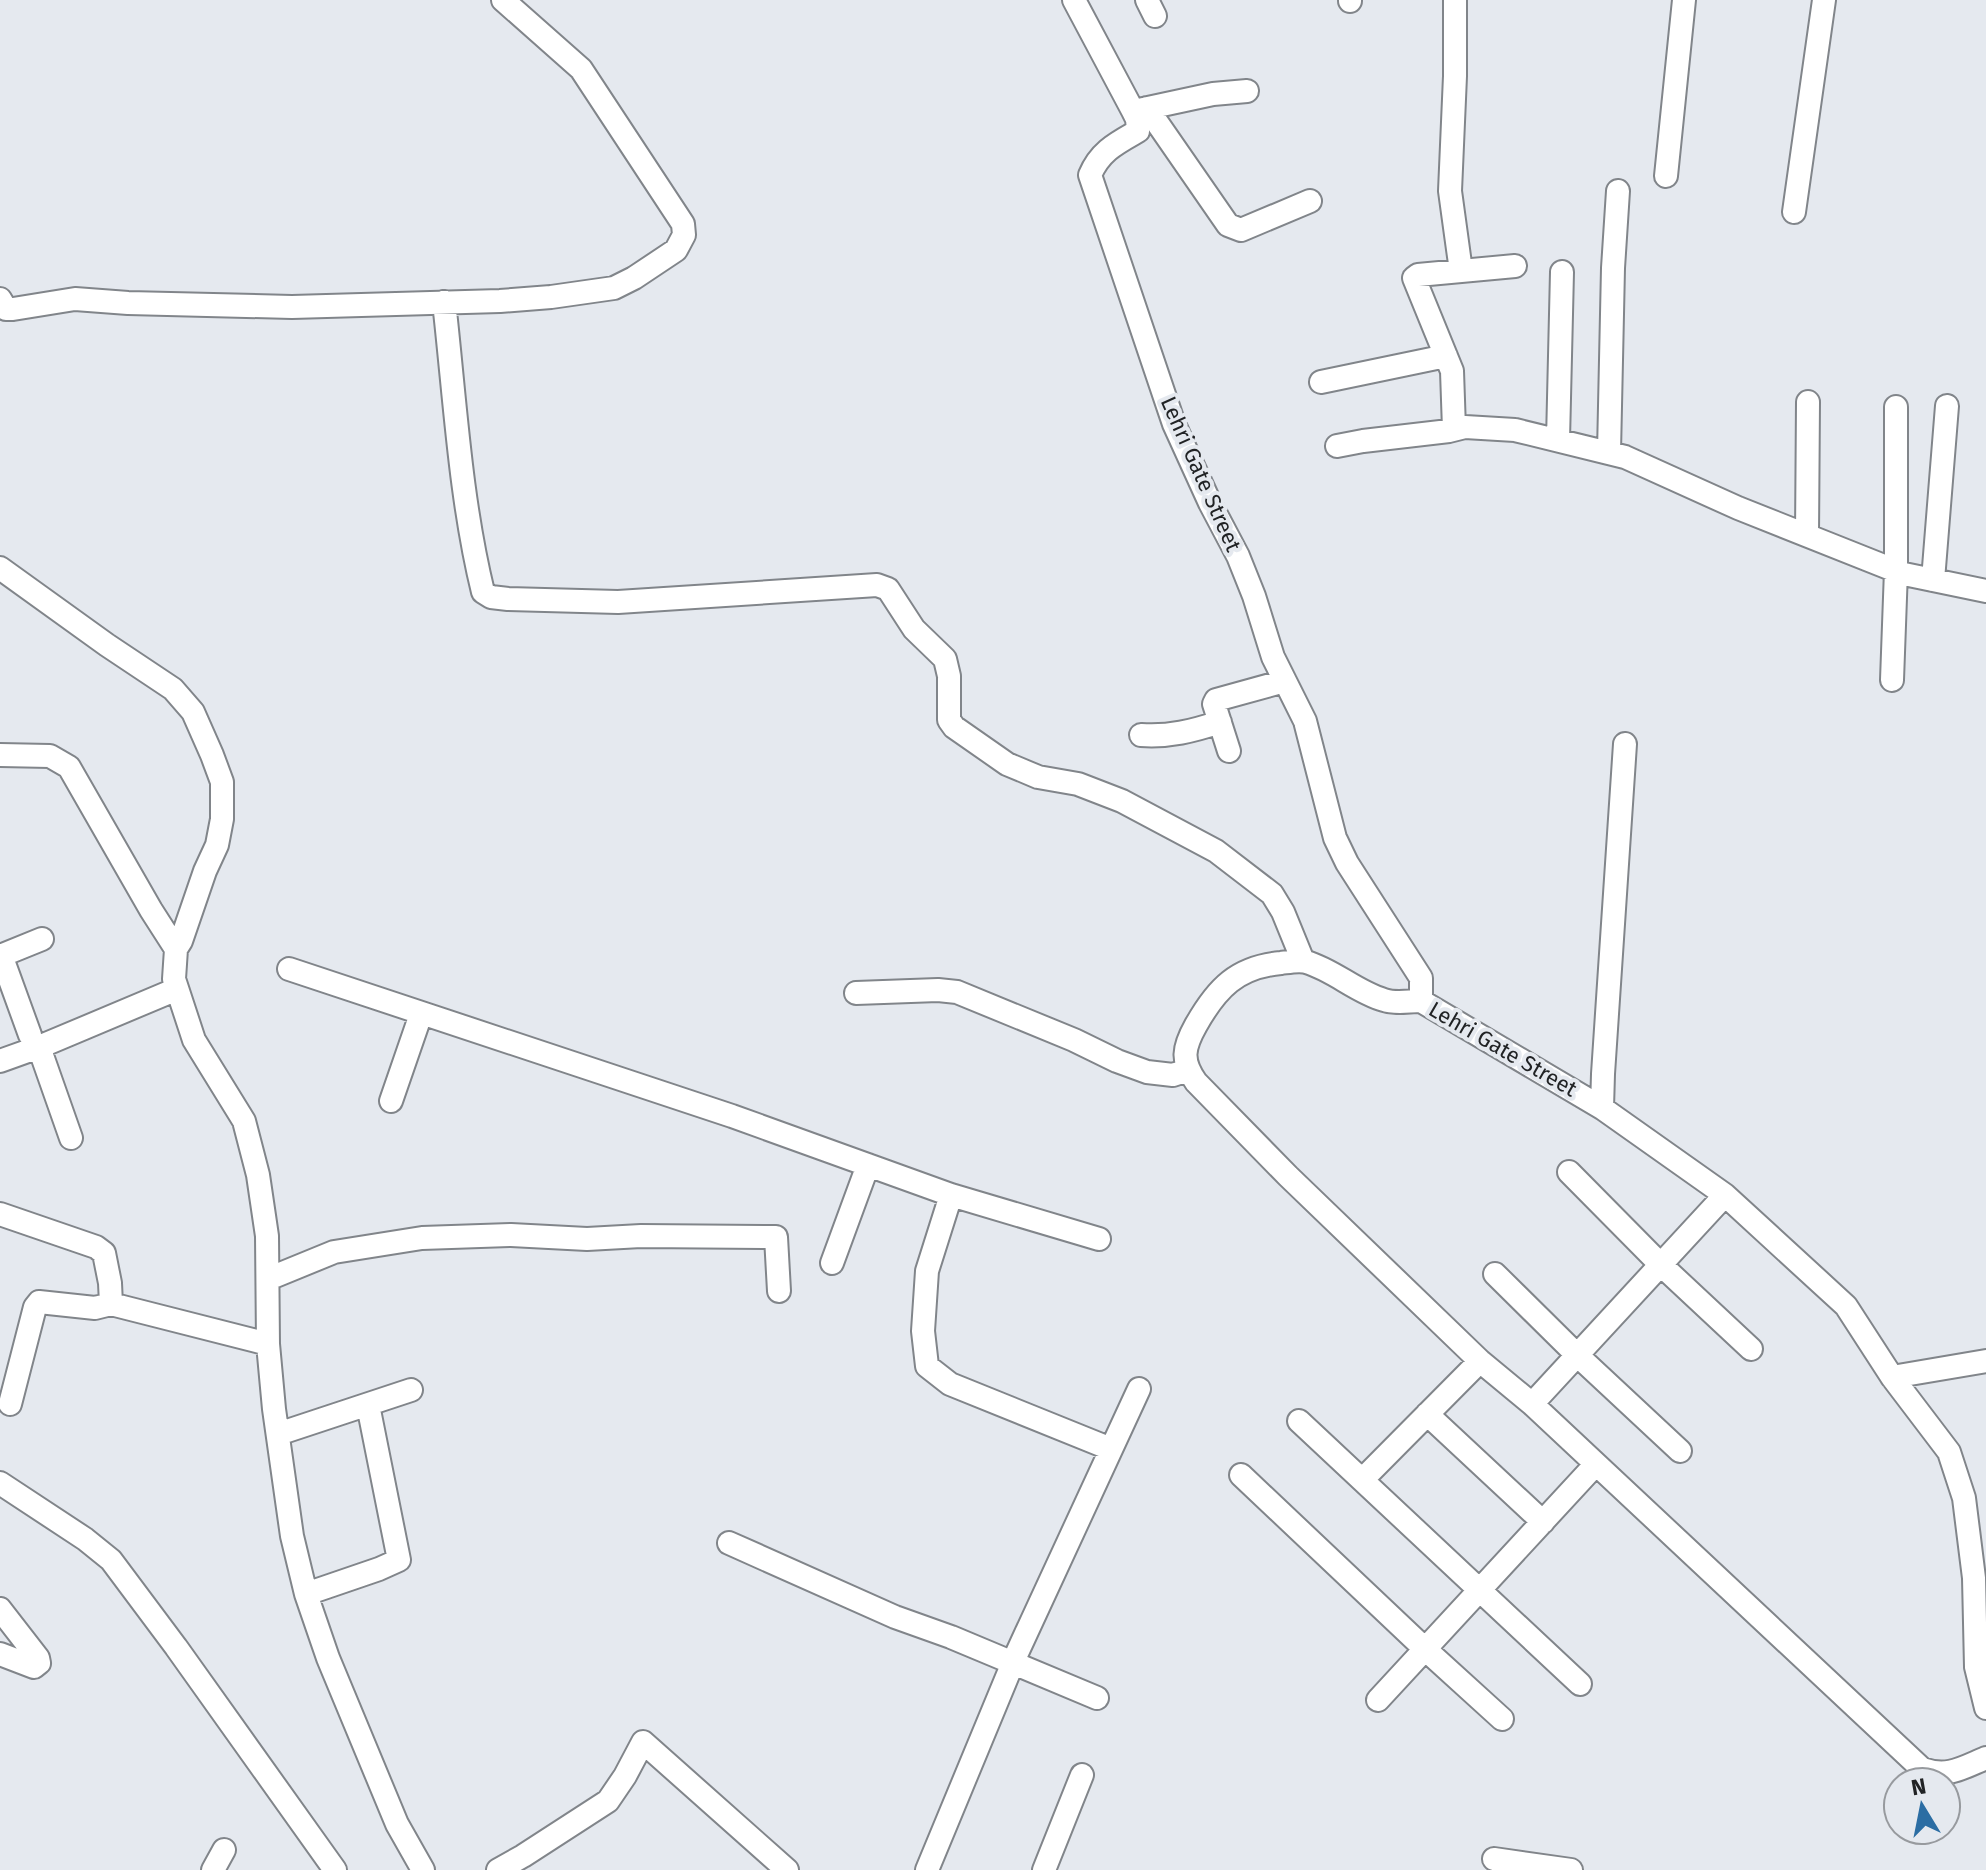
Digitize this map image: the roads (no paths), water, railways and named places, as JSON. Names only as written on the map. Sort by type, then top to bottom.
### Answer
[{"type":"street","points":[[0,299],[6,309],[75,299],[292,307],[444,302],[525,299],[614,288],[634,278],[676,250],[684,235],[683,224],[581,69],[503,0]]},
{"type":"street","points":[[1074,0],[1140,110],[1228,225],[1241,230],[1310,201]]},
{"type":"street","points":[[1455,0],[1450,191],[1461,271]]},
{"type":"street","points":[[1666,176],[1684,0]]},
{"type":"street","points":[[1794,212],[1824,0]]},
{"type":"street","points":[[1140,110],[1213,94],[1247,91]]},
{"type":"street","name":"Lehri Gate Street","points":[[1140,110],[1138,131],[1106,151],[1096,161],[1090,175],[1174,424],[1238,556],[1273,657],[1305,721],[1335,838],[1347,863],[1421,978],[1421,1001],[1602,1108],[1725,1195],[1846,1306],[1892,1377],[1949,1452],[1964,1498],[1980,1577],[1976,1667],[1986,1708]]},
{"type":"street","points":[[1609,452],[1618,191]]},
{"type":"street","points":[[1454,429],[1452,371],[1414,278],[1418,275],[1515,266]]},
{"type":"street","points":[[1558,440],[1562,272]]},
{"type":"street","points":[[444,302],[459,444],[483,592],[491,597],[508,599],[618,602],[846,586],[877,585],[888,589],[914,629],[945,659],[949,676],[949,720],[954,727],[1007,764],[1038,777],[1078,784],[1122,801],[1216,851],[1272,894],[1283,912],[1303,961]]},
{"type":"street","points":[[1321,382],[1446,356]]},
{"type":"street","points":[[1807,535],[1808,402]]},
{"type":"street","points":[[1933,580],[1947,406]]},
{"type":"street","points":[[1892,680],[1896,407]]},
{"type":"street","points":[[1337,446],[1465,427],[1515,430],[1625,457],[1738,508],[1896,570],[1986,591]]},
{"type":"street","points":[[0,568],[173,689],[193,712],[222,782],[222,819],[217,845],[176,949],[174,979],[194,1040],[244,1121],[260,1190],[267,1236],[268,1344],[278,1434],[292,1536],[306,1594],[328,1658],[397,1824],[423,1870]]},
{"type":"street","points":[[1229,751],[1214,704],[1216,700],[1285,681]]},
{"type":"street","points":[[1141,735],[1163,736],[1220,722]]},
{"type":"street","points":[[1602,1108],[1625,744]]},
{"type":"street","points":[[0,755],[50,756],[69,767],[176,949]]},
{"type":"street","points":[[42,939],[0,955],[71,1138]]},
{"type":"street","points":[[1421,1001],[1387,1002],[1303,961],[1262,965],[1229,981],[1212,999],[1193,1029],[1184,1054],[1188,1070],[1196,1082],[1288,1176],[1480,1361],[1532,1404],[1922,1769],[1938,1775],[1986,1758]]},
{"type":"street","points":[[289,969],[732,1116],[951,1195],[1099,1239]]},
{"type":"street","points":[[0,1061],[34,1041],[177,989]]},
{"type":"street","points":[[856,993],[957,992],[1147,1072],[1173,1075],[1188,1070]]},
{"type":"street","points":[[391,1101],[421,1014]]},
{"type":"street","points":[[832,1263],[868,1165]]},
{"type":"street","points":[[1569,1172],[1660,1264],[1751,1349]]},
{"type":"street","points":[[951,1195],[927,1271],[923,1331],[927,1366],[950,1384],[1111,1449]]},
{"type":"street","points":[[1532,1404],[1725,1195]]},
{"type":"street","points":[[0,1214],[96,1247],[104,1253],[111,1304]]},
{"type":"street","points":[[268,1279],[334,1252],[422,1238],[511,1235],[587,1239],[641,1236],[776,1237],[779,1291]]},
{"type":"street","points":[[1495,1274],[1680,1451]]},
{"type":"street","points":[[10,1404],[35,1307],[39,1302],[95,1308],[111,1304],[268,1344]]},
{"type":"street","points":[[1363,1479],[1480,1361]]},
{"type":"street","points":[[1892,1377],[1986,1361]]},
{"type":"street","points":[[927,1870],[1013,1662],[1139,1389]]},
{"type":"street","points":[[278,1434],[411,1390]]},
{"type":"street","points":[[306,1594],[395,1563],[400,1558],[368,1405]]},
{"type":"street","points":[[1427,1414],[1543,1522]]},
{"type":"street","points":[[1299,1421],[1580,1684]]},
{"type":"street","points":[[1378,1700],[1596,1464]]},
{"type":"street","points":[[1241,1475],[1502,1719]]},
{"type":"street","points":[[0,1483],[111,1560],[335,1870]]},
{"type":"street","points":[[729,1543],[895,1617],[1097,1698]]},
{"type":"street","points":[[0,1609],[39,1663],[34,1667],[0,1654]]},
{"type":"street","points":[[498,1870],[608,1801],[643,1742],[787,1870]]},
{"type":"street","points":[[1044,1870],[1082,1775]]},
{"type":"street","points":[[213,1870],[224,1850]]},
{"type":"street","points":[[1494,1859],[1571,1870]]}]
